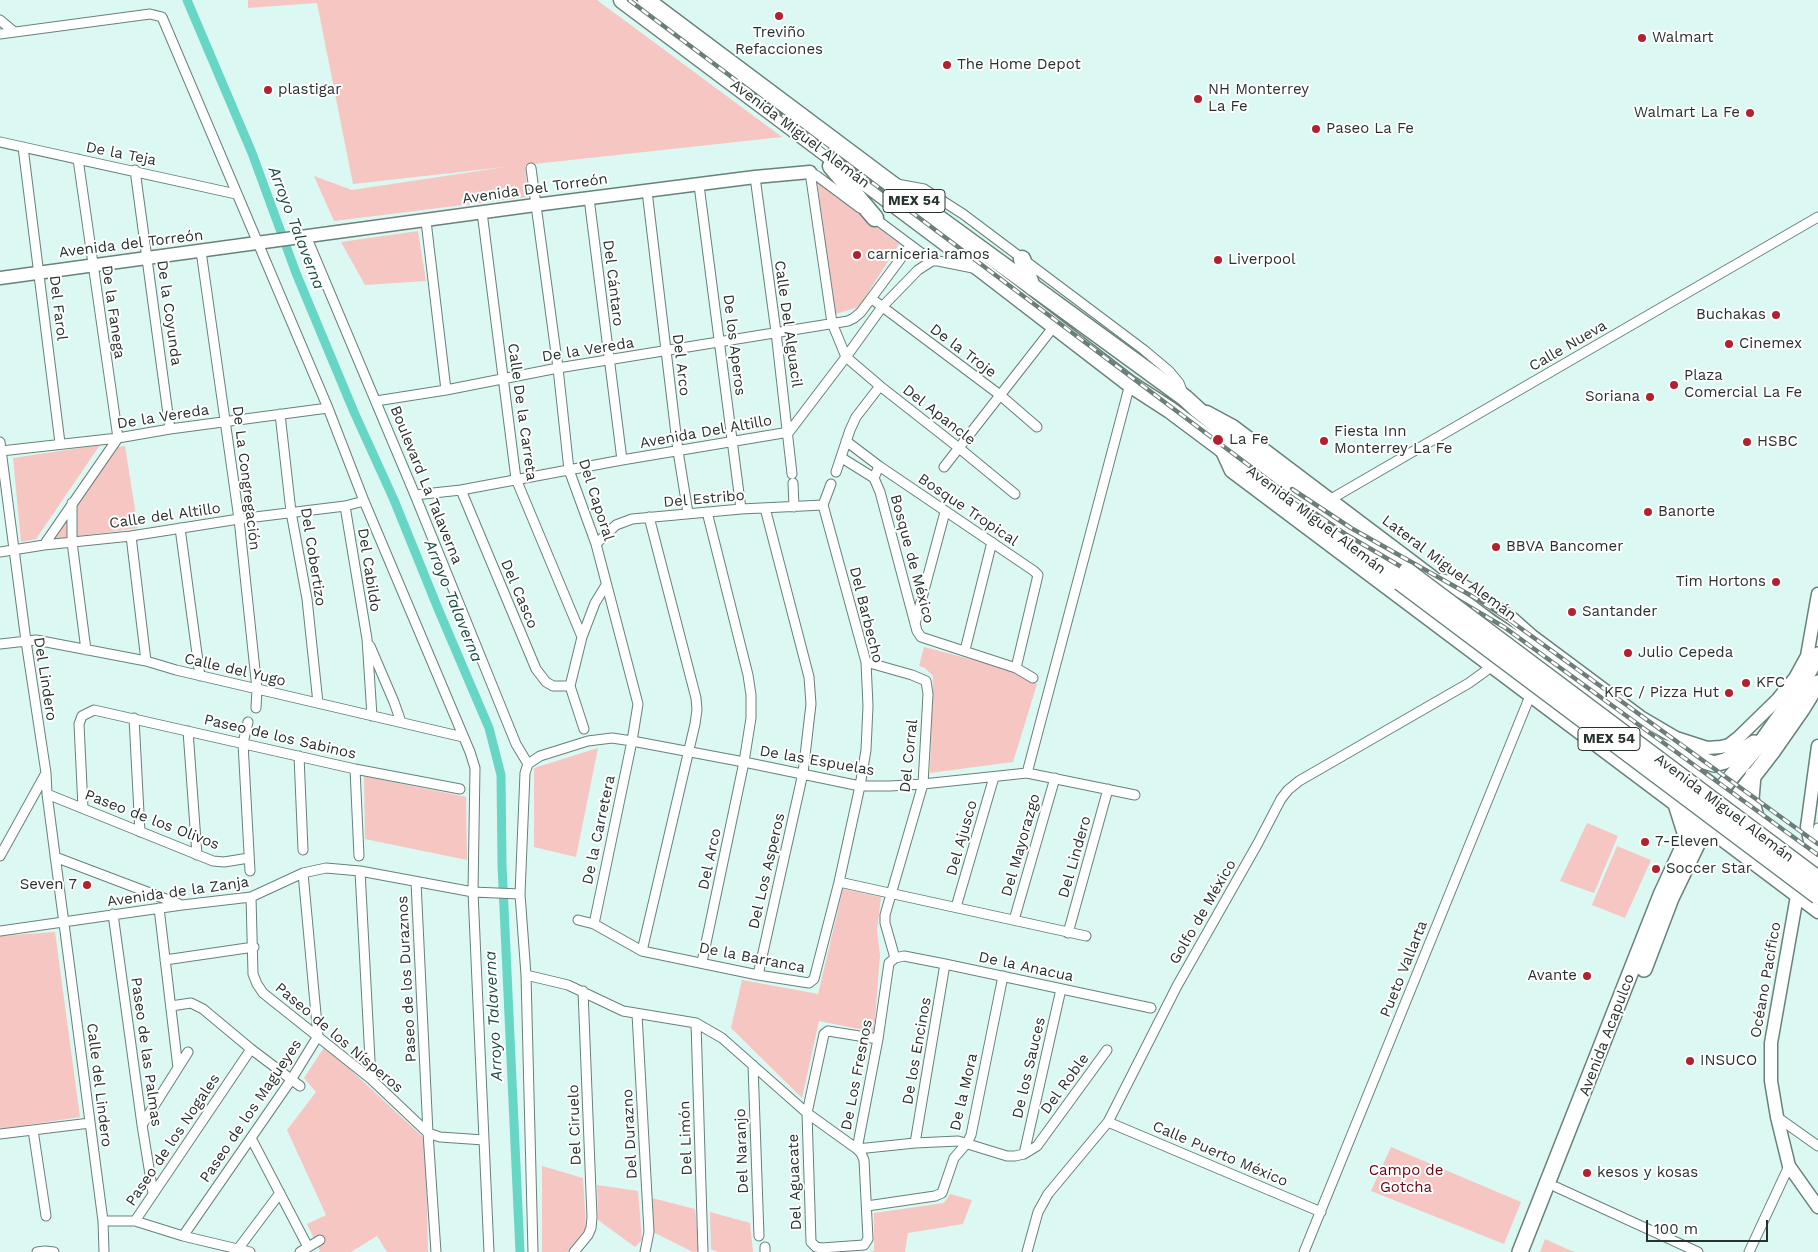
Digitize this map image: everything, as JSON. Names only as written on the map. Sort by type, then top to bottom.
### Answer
[{"type":"highway","name":"Avenida Miguel Alemán","points":[[622,0],[1055,325],[1130,384],[1170,410],[1403,577],[1818,879]]},
{"type":"highway","name":"Avenida Miguel Alemán","points":[[646,0],[889,182],[1185,398],[1403,577],[1818,896]]},
{"type":"highway","points":[[814,145],[875,218]]},
{"type":"highway","points":[[1022,259],[1032,287]]},
{"type":"main road","name":"Avenida Acapulco","points":[[1520,1252],[1661,895],[1687,839],[1720,790],[1763,740],[1796,694],[1812,655]]},
{"type":"main road","name":"Avenida Acapulco","points":[[1530,1252],[1671,898],[1699,840],[1711,831],[1802,709],[1818,683]]},
{"type":"main road","points":[[1662,747],[1714,764],[1724,761],[1748,746],[1763,740]]},
{"type":"main road","points":[[1753,775],[1751,799],[1760,820]]},
{"type":"main road","points":[[1676,804],[1687,839]]},
{"type":"street","points":[[0,34],[150,14],[162,17],[236,194],[261,242],[364,501],[470,752],[474,768],[472,892],[489,1252]]},
{"type":"street","points":[[0,20],[13,31]]},
{"type":"street","name":"De la Teja","points":[[0,142],[135,170],[236,194]]},
{"type":"street","name":"Del Farol","points":[[23,147],[60,443]]},
{"type":"street","name":"De la Fanega","points":[[78,159],[118,438]]},
{"type":"street","name":"Del Caporal","points":[[531,168],[558,368],[569,470],[596,544],[637,695],[637,711],[632,741]]},
{"type":"street","name":"De la Coyunda","points":[[135,170],[170,429]]},
{"type":"street","points":[[810,172],[932,261],[982,270]]},
{"type":"street","points":[[810,172],[832,323],[846,357]]},
{"type":"street","name":"Avenida Del Torreón","points":[[261,242],[589,198],[810,172]]},
{"type":"street","name":"Calle Del Alguacil","points":[[755,177],[789,432],[794,506]]},
{"type":"street","points":[[889,182],[924,189],[963,214],[1163,366],[1179,383],[1185,398]]},
{"type":"street","name":"De los Aperos","points":[[699,185],[721,342],[741,509]]},
{"type":"street","name":"Del Arco","points":[[647,191],[665,352],[688,513]]},
{"type":"street","name":"Del Cántaro","points":[[589,198],[622,460]]},
{"type":"street","name":"Calle De la Carreta","points":[[482,212],[516,480],[582,637]]},
{"type":"street","name":"Calle Nueva","points":[[1331,499],[1818,216]]},
{"type":"street","points":[[426,221],[446,390]]},
{"type":"street","name":"Boulevard La Talaverna","points":[[301,236],[376,400],[516,744],[528,764]]},
{"type":"street","name":"Avenida del Torreón","points":[[0,278],[261,242]]},
{"type":"street","name":"De la Vereda","points":[[376,400],[446,390],[558,368],[665,352],[854,318],[872,298],[910,246]]},
{"type":"street","name":"De La Congregación","points":[[202,251],[238,519],[257,689],[256,708]]},
{"type":"street","name":"Avenida Del Altillo","points":[[416,496],[461,490],[622,460],[789,432],[882,308],[918,270],[932,261]]},
{"type":"street","name":"De la Troje","points":[[872,298],[882,308],[1000,395],[1037,427]]},
{"type":"street","points":[[944,467],[1055,325]]},
{"type":"street","name":"Del Apancle","points":[[846,357],[1015,494]]},
{"type":"street","points":[[1027,773],[1130,384]]},
{"type":"street","points":[[836,472],[856,417],[880,386]]},
{"type":"street","name":"De la Vereda","points":[[1,446],[118,438],[170,429],[328,408]]},
{"type":"street","name":"Lateral Miguel Alemán","points":[[1198,410],[1212,414],[1233,426],[1491,621],[1599,693],[1662,747],[1818,863]]},
{"type":"street","name":"Del Cobertizo","points":[[280,414],[291,512],[307,599],[318,703]]},
{"type":"street","points":[[44,545],[118,438]]},
{"type":"street","name":"Bosque Tropical","points":[[846,441],[945,512],[992,542],[1038,575],[1016,668]]},
{"type":"street","name":"Del Lindero","points":[[1,446],[26,641],[46,773],[47,794],[64,921]]},
{"type":"street","points":[[1221,448],[1231,471],[1818,912]]},
{"type":"street","points":[[842,458],[874,478],[880,466]]},
{"type":"street","name":"Bosque de México","points":[[874,478],[880,492],[915,624],[921,637],[1016,668],[1033,678]]},
{"type":"street","points":[[823,505],[831,484]]},
{"type":"street","name":"Del Casco","points":[[461,490],[536,670],[546,682],[553,686],[570,686]]},
{"type":"street","name":"Calle del Altillo","points":[[0,552],[44,545],[131,536],[238,519],[345,506],[364,501]]},
{"type":"street","points":[[72,503],[72,542],[86,650]]},
{"type":"street","name":"Del Estribo","points":[[596,544],[616,525],[632,519],[741,509],[823,505]]},
{"type":"street","name":"Del Barbecho","points":[[823,505],[866,662],[866,750],[839,882]]},
{"type":"street","name":"Del Cabildo","points":[[345,506],[367,639],[372,716]]},
{"type":"street","points":[[765,508],[809,677],[810,723],[803,773]]},
{"type":"street","points":[[707,512],[748,675],[751,695],[751,718],[744,762]]},
{"type":"street","points":[[915,624],[945,512]]},
{"type":"street","points":[[642,951],[695,724],[696,698],[649,517]]},
{"type":"street","points":[[180,528],[200,676]]},
{"type":"street","points":[[131,536],[146,661]]},
{"type":"street","points":[[965,650],[992,542]]},
{"type":"street","points":[[584,729],[570,686],[582,637],[595,603],[606,585]]},
{"type":"street","points":[[1599,693],[1676,738],[1707,748],[1721,748],[1729,745],[1778,699],[1812,655],[1818,594]]},
{"type":"street","name":"Del Cabildo","points":[[367,639],[401,722]]},
{"type":"street","name":"Calle del Yugo","points":[[0,644],[36,640],[146,661],[200,676],[463,737]]},
{"type":"street","name":"Del Corral","points":[[866,662],[912,674],[926,681],[928,694],[923,784],[892,894]]},
{"type":"street","name":"Golfo de México","points":[[1027,1252],[1038,1212],[1048,1194],[1108,1122],[1177,986],[1281,799],[1288,790],[1299,781],[1469,683],[1491,667]]},
{"type":"street","name":"Pueto Vallarta","points":[[1304,1252],[1530,696]]},
{"type":"street","name":"Paseo de los Sabinos","points":[[83,808],[79,724],[82,716],[94,710],[355,769],[460,789]]},
{"type":"street","points":[[134,718],[140,832]]},
{"type":"street","points":[[248,722],[243,743],[250,871]]},
{"type":"street","points":[[188,731],[197,855]]},
{"type":"street","name":"De las Espuelas","points":[[528,764],[540,756],[588,741],[612,738],[803,773],[860,786],[923,784],[1027,773],[1135,795]]},
{"type":"street","name":"De la Carretera","points":[[594,924],[632,741]]},
{"type":"street","points":[[1818,746],[1807,827],[1810,841],[1818,851]]},
{"type":"street","points":[[299,756],[303,850]]},
{"type":"street","points":[[1660,793],[1676,793],[1680,789],[1684,778],[1678,758]]},
{"type":"street","name":"Del Arco","points":[[702,962],[744,762]]},
{"type":"street","points":[[528,764],[524,773],[516,894],[526,975],[534,1252]]},
{"type":"street","points":[[355,769],[359,856]]},
{"type":"street","points":[[0,856],[46,773]]},
{"type":"street","name":"Del Los Asperos","points":[[758,975],[803,773]]},
{"type":"street","name":"Del Ajusco","points":[[956,907],[994,777]]},
{"type":"street","name":"Del Mayorazgo","points":[[1014,920],[1055,778]]},
{"type":"street","name":"Del Lindero","points":[[1068,933],[1108,789]]},
{"type":"street","name":"Paseo de los Olivos","points":[[47,794],[213,861],[224,862],[250,858]]},
{"type":"street","points":[[1742,854],[1741,845],[1743,840],[1760,820]]},
{"type":"street","points":[[1818,828],[1818,841]]},
{"type":"street","points":[[55,857],[182,905]]},
{"type":"street","name":"Avenida de la Zanja","points":[[0,931],[113,914],[251,897],[303,873],[326,868],[360,871],[472,892],[516,894]]},
{"type":"street","points":[[360,871],[371,1079]]},
{"type":"street","name":"Paseo de los Magueyes","points":[[183,1236],[291,1080],[318,1036],[303,873]]},
{"type":"street","name":"Paseo de los Duraznos","points":[[416,882],[428,1133],[436,1252]]},
{"type":"street","points":[[839,882],[1086,936]]},
{"type":"street","name":"De la Barranca","points":[[578,920],[594,924],[642,951],[758,975],[809,983],[812,981],[839,882]]},
{"type":"street","points":[[892,894],[885,915],[885,923],[895,958]]},
{"type":"street","name":"Océano Pacífico","points":[[1797,896],[1771,1043],[1771,1082],[1789,1166],[1818,1208]]},
{"type":"street","name":"Paseo de los Nísperos","points":[[251,897],[254,947],[253,974],[263,993],[371,1079],[428,1133]]},
{"type":"street","points":[[159,908],[178,1068]]},
{"type":"street","name":"Paseo de las Palmas","points":[[113,914],[153,1193]]},
{"type":"street","name":"Calle del Lindero","points":[[64,921],[104,1221],[104,1252]]},
{"type":"street","points":[[166,960],[254,947]]},
{"type":"street","name":"De la Anacua","points":[[895,958],[904,956],[946,964],[1151,1008]]},
{"type":"street","name":"De Los Fresnos","points":[[816,1247],[866,1243],[868,1239],[864,1160],[857,1149],[878,1039],[889,963],[895,958]]},
{"type":"street","name":"De los Encinos","points":[[915,1143],[946,964]]},
{"type":"street","points":[[526,975],[568,985],[623,1010],[637,1014],[696,1023],[722,1038],[807,1113],[857,1149],[948,1141],[967,1143],[1006,1156],[1024,1154]]},
{"type":"street","name":"De la Mora","points":[[867,1206],[935,1196],[942,1193],[954,1158],[967,1143],[971,1135],[1003,976]]},
{"type":"street","name":"De los Sauces","points":[[1024,1154],[1061,989]]},
{"type":"street","name":"Del Ciruelo","points":[[574,1252],[588,1235],[592,1217],[583,991]]},
{"type":"street","points":[[171,1006],[196,1004],[300,1086]]},
{"type":"street","name":"Del Durazno","points":[[637,1014],[648,1232],[645,1252]]},
{"type":"street","name":"Del Limón","points":[[696,1023],[703,1252]]},
{"type":"street","name":"Del Aguacate","points":[[816,1247],[811,1242],[807,1113],[825,1032],[878,1039]]},
{"type":"street","name":"Paseo de los Nogales","points":[[134,1221],[251,1049]]},
{"type":"street","name":"Del Roble","points":[[1024,1154],[1037,1146],[1107,1050]]},
{"type":"street","points":[[142,1125],[188,1052]]},
{"type":"street","name":"Del Naranjo","points":[[753,1065],[759,1236]]},
{"type":"street","points":[[1777,1117],[1818,1146]]},
{"type":"street","name":"Calle Puerto México","points":[[1108,1122],[1321,1212]]},
{"type":"street","points":[[0,1134],[90,1123]]},
{"type":"street","points":[[33,1130],[46,1216]]},
{"type":"street","points":[[428,1133],[440,1137],[484,1140]]},
{"type":"street","points":[[251,1138],[308,1247]]},
{"type":"street","points":[[1749,1252],[1789,1166]]},
{"type":"street","points":[[1556,1188],[1698,1252]]},
{"type":"street","points":[[238,1249],[280,1192]]},
{"type":"street","points":[[104,1221],[134,1221],[183,1236],[250,1252]]},
{"type":"street","points":[[300,1252],[320,1240]]},
{"type":"street","points":[[37,1252],[54,1252]]},
{"type":"green space","points":[[248,0],[597,0],[782,137],[525,165],[528,197],[334,221],[314,176],[352,190],[505,167],[353,184],[317,3],[248,8]]},
{"type":"green space","points":[[817,181],[899,244],[859,307],[835,314]]},
{"type":"green space","points":[[418,231],[426,281],[365,285],[341,242]]},
{"type":"green space","points":[[100,445],[36,539],[21,542],[13,458]]},
{"type":"green space","points":[[125,446],[138,528],[52,540],[114,448]]},
{"type":"green space","points":[[924,647],[1016,671],[1037,684],[1013,762],[930,773],[933,676],[925,668],[919,666]]},
{"type":"green space","points":[[598,748],[576,857],[534,847],[534,768]]},
{"type":"green space","points":[[364,776],[466,797],[467,860],[365,839]]},
{"type":"green space","points":[[1587,823],[1618,836],[1594,893],[1560,881]]},
{"type":"green space","points":[[1617,846],[1651,860],[1625,918],[1592,905]]},
{"type":"green space","points":[[843,889],[881,897],[877,930],[880,955],[874,1032],[819,1021],[802,1098],[731,1028],[742,980],[818,994]]},
{"type":"green space","points":[[55,932],[80,1117],[0,1129],[0,936]]},
{"type":"green space","points":[[325,1046],[425,1139],[428,1252],[387,1252],[377,1236],[351,1252],[319,1252],[307,1224],[326,1215],[287,1130],[316,1092],[304,1078]]},
{"type":"green space","name":"Campo de Gotcha","points":[[1391,1147],[1521,1202],[1504,1244],[1371,1191]]},
{"type":"green space","points":[[542,1166],[583,1178],[586,1228],[567,1252],[542,1252]]},
{"type":"green space","points":[[597,1185],[638,1191],[642,1240],[635,1247],[598,1220]]},
{"type":"green space","points":[[950,1194],[972,1200],[963,1224],[908,1233],[905,1252],[869,1252],[874,1251],[874,1213],[944,1203]]},
{"type":"green space","points":[[652,1198],[695,1209],[700,1251],[693,1252],[653,1232]]},
{"type":"green space","points":[[710,1212],[750,1223],[753,1252],[718,1252],[711,1249]]},
{"type":"green space","points":[[1545,1239],[1567,1249],[1575,1252],[1540,1252]]},
{"type":"waterway","name":"Arroyo Talaverna","points":[[187,0],[252,153],[296,273],[354,412],[394,500],[489,728],[501,775],[502,865],[520,1252]]},
{"type":"railway","points":[[629,0],[1283,491],[1347,535],[1504,627],[1818,855]]},
{"type":"railway","points":[[1292,489],[1351,528],[1477,599],[1508,619],[1818,844]]},
{"type":"place","name":"Treviño Refacciones","points":[[779,16]]},
{"type":"place","name":"Walmart","points":[[1642,38]]},
{"type":"place","name":"The Home Depot","points":[[947,65]]},
{"type":"place","name":"plastigar","points":[[268,90]]},
{"type":"place","name":"NH Monterrey La Fe","points":[[1198,99]]},
{"type":"place","name":"Walmart La Fe","points":[[1750,113]]},
{"type":"place","name":"Paseo La Fe","points":[[1316,129]]},
{"type":"place","name":"carniceria ramos","points":[[857,255]]},
{"type":"place","name":"Liverpool","points":[[1218,260]]},
{"type":"place","name":"Buchakas","points":[[1776,315]]},
{"type":"place","name":"Cinemex","points":[[1729,344]]},
{"type":"place","name":"Plaza Comercial La Fe","points":[[1674,385]]},
{"type":"place","name":"Soriana","points":[[1650,397]]},
{"type":"place","name":"La Fe","points":[[1218,440]]},
{"type":"place","name":"Fiesta Inn Monterrey La Fe","points":[[1324,441]]},
{"type":"place","name":"HSBC","points":[[1747,442]]},
{"type":"place","name":"Banorte","points":[[1648,512]]},
{"type":"place","name":"BBVA Bancomer","points":[[1496,547]]},
{"type":"place","name":"Tim Hortons","points":[[1776,582]]},
{"type":"place","name":"Santander","points":[[1572,612]]},
{"type":"place","name":"Julio Cepeda","points":[[1628,653]]},
{"type":"place","name":"KFC","points":[[1746,683]]},
{"type":"place","name":"KFC / Pizza Hut","points":[[1729,693]]},
{"type":"place","name":"7-Eleven","points":[[1645,842]]},
{"type":"place","name":"Soccer Star","points":[[1656,869]]},
{"type":"place","name":"Seven 7","points":[[87,885]]},
{"type":"place","name":"Avante","points":[[1587,976]]},
{"type":"place","name":"INSUCO","points":[[1690,1061]]},
{"type":"place","name":"kesos y kosas","points":[[1587,1173]]}]
